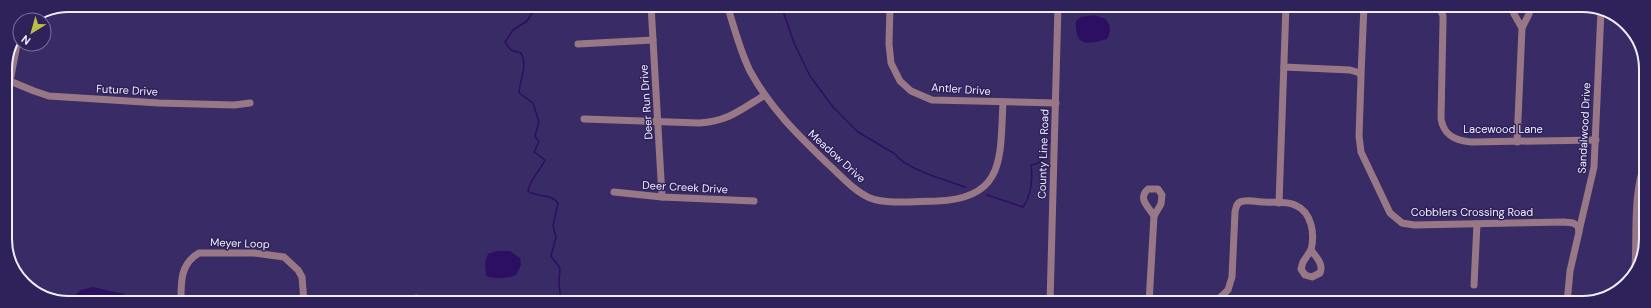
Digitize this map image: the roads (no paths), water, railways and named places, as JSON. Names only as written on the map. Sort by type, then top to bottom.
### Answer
[{"type":"street","name":"Deer Run Drive","points":[[651,12],[659,121],[662,197]]},
{"type":"street","name":"Meadow Drive","points":[[729,12],[744,56],[764,95],[793,130],[849,183],[863,194],[883,202],[950,200],[968,197],[977,193],[988,182],[1000,160],[1003,102]]},
{"type":"street","name":"Antler Drive","points":[[890,12],[889,44],[891,63],[900,81],[911,91],[932,100],[1056,103]]},
{"type":"street","name":"County Line Road","points":[[1050,296],[1058,12]]},
{"type":"street","points":[[1279,203],[1286,12]]},
{"type":"street","name":"Cobblers Crossing Road","points":[[1364,12],[1360,147],[1371,175],[1390,213],[1398,220],[1408,224],[1573,223],[1579,228],[1570,271],[1568,296]]},
{"type":"street","name":"Lacewood Lane","points":[[1440,12],[1443,22],[1440,113],[1444,130],[1453,138],[1465,141],[1517,142],[1596,140]]},
{"type":"street","points":[[1514,12],[1522,28]]},
{"type":"street","points":[[1517,142],[1522,28],[1530,12]]},
{"type":"street","name":"Sandalwood Drive","points":[[1576,245],[1593,174],[1596,140],[1601,15]]},
{"type":"street","points":[[578,44],[653,40]]},
{"type":"street","points":[[13,62],[15,52]]},
{"type":"street","points":[[1284,67],[1350,70],[1357,71],[1361,75]]},
{"type":"street","name":"Future Drive","points":[[12,82],[34,92],[49,96],[234,105],[250,102]]},
{"type":"street","points":[[584,119],[699,123],[716,122],[732,115],[764,95]]},
{"type":"street","points":[[1635,258],[1639,188]]},
{"type":"street","name":"Deer Creek Drive","points":[[614,192],[662,197],[754,202]]},
{"type":"street","points":[[1223,296],[1232,277],[1236,205],[1239,203],[1246,201],[1295,205],[1304,211],[1311,225],[1311,250]]},
{"type":"street","points":[[1149,296],[1154,216]]},
{"type":"street","points":[[1474,285],[1477,224]]},
{"type":"street","name":"Meyer Loop","points":[[182,296],[182,272],[192,257],[199,253],[254,253],[284,257],[298,270],[302,277],[304,296]]},
{"type":"waterway","points":[[533,12],[527,21],[513,30],[505,42],[511,50],[521,53],[523,58],[524,67],[519,93],[533,103],[539,122],[535,136],[539,142],[534,152],[545,160],[531,183],[528,191],[552,198],[558,203],[553,226],[556,237],[551,256],[560,268],[560,296]]},
{"type":"waterway","points":[[783,12],[794,43],[810,76],[833,107],[858,132],[895,154],[901,160],[917,170],[965,187]]},
{"type":"waterway","points":[[987,195],[1023,207],[1026,203],[1031,187],[1031,165],[1036,164],[1043,159],[1050,140]]}]
